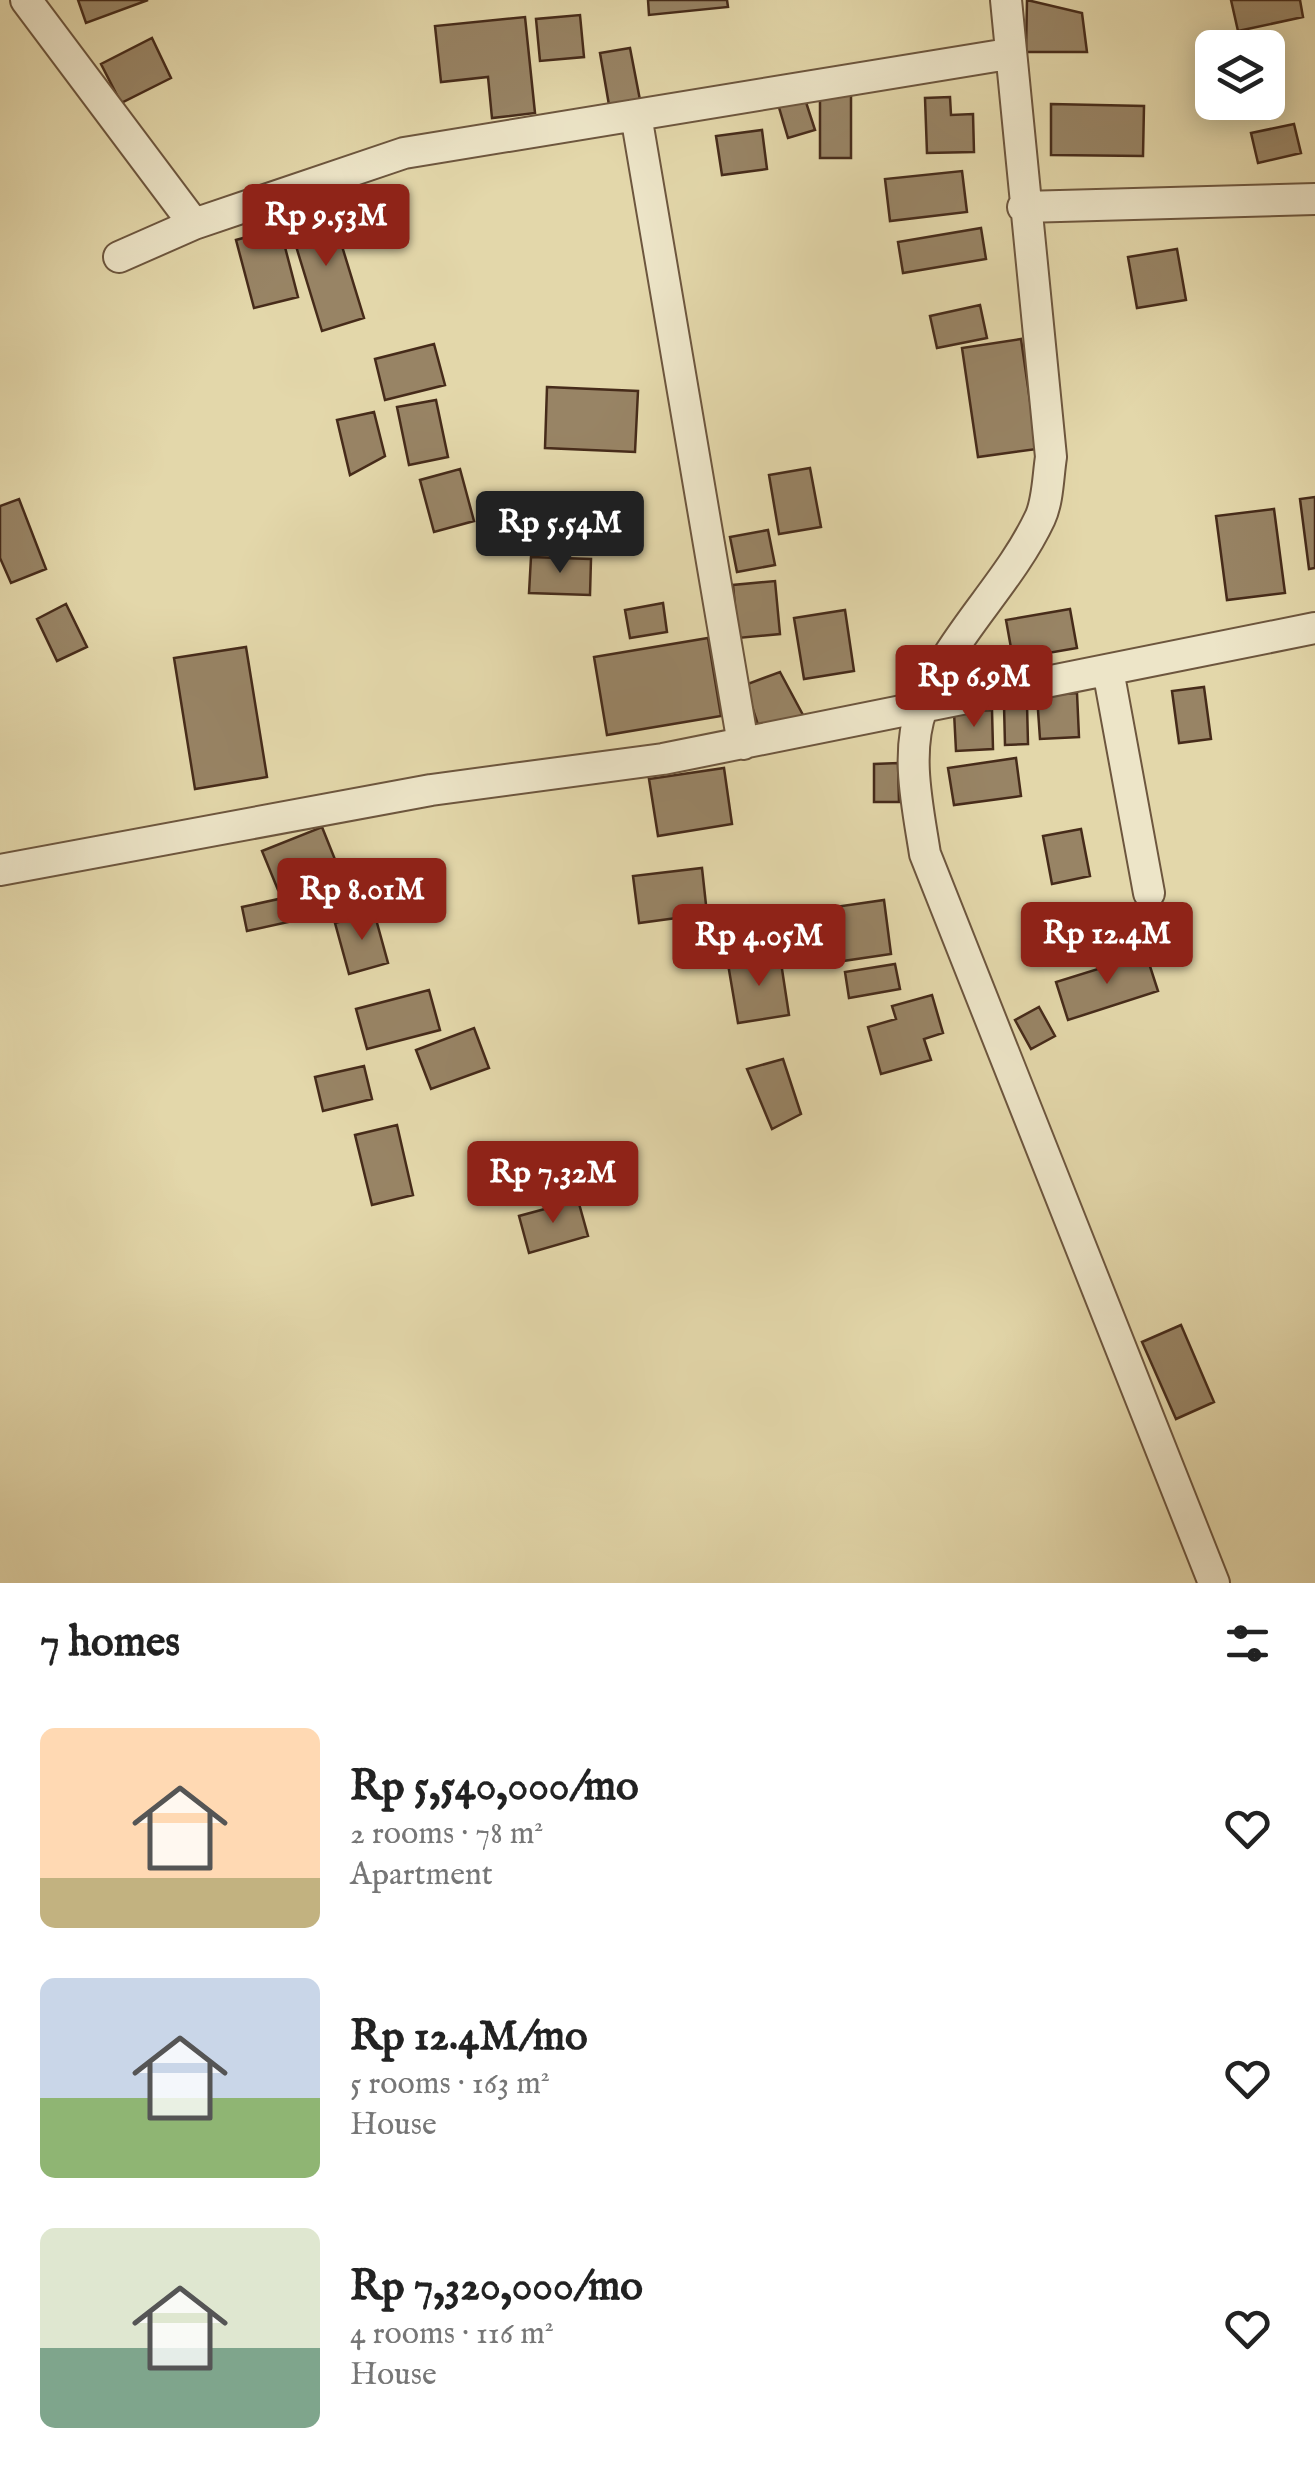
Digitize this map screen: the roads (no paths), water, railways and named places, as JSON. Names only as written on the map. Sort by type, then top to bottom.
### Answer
[{"type":"street","points":[[26,0],[194,224]]},
{"type":"street","points":[[1006,0],[1023,208],[1051,457],[1042,514],[1020,554],[957,640],[921,710],[913,775],[925,854],[1214,1583]]},
{"type":"street","points":[[120,257],[194,224],[404,152],[1008,54]]},
{"type":"street","points":[[636,115],[743,744]]},
{"type":"street","points":[[1023,208],[1315,198]]},
{"type":"street","points":[[0,870],[431,790],[743,744],[1315,628]]},
{"type":"street","points":[[1108,670],[1149,893]]}]
